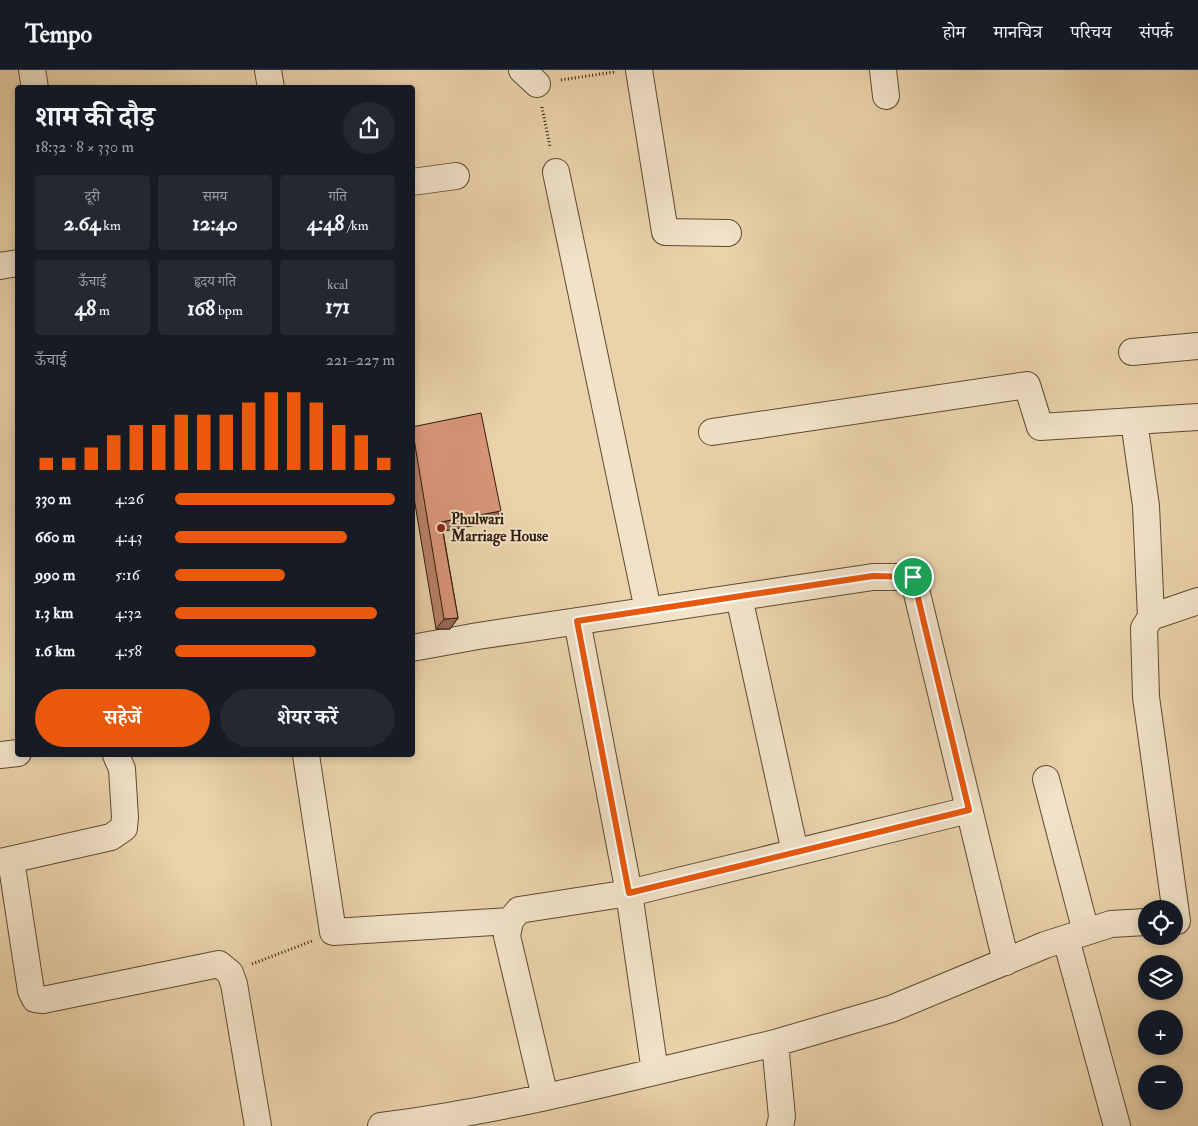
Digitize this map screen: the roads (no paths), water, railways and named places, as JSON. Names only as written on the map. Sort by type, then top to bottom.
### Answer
[{"type":"street","points":[[32,70],[34,85]]},
{"type":"street","points":[[268,70],[270,85]]},
{"type":"street","points":[[883,70],[886,96]]},
{"type":"street","points":[[627,71],[665,232],[728,233]]},
{"type":"street","points":[[556,172],[648,610]]},
{"type":"street","points":[[415,182],[456,176]]},
{"type":"street","points":[[0,266],[15,264]]},
{"type":"street","points":[[1132,352],[1198,346]]},
{"type":"street","points":[[712,432],[1027,385],[1040,427],[1198,417]]},
{"type":"street","points":[[1134,420],[1146,506],[1150,618],[1144,628],[1146,697],[1180,900]]},
{"type":"street","points":[[415,647],[478,636],[873,576],[913,577],[1006,962]]},
{"type":"street","points":[[739,597],[795,852]]},
{"type":"street","points":[[1150,618],[1198,601]]},
{"type":"street","points":[[577,621],[629,893],[654,1072]]},
{"type":"street","points":[[0,755],[15,753]]},
{"type":"street","points":[[117,757],[122,769],[125,818],[124,828],[120,832],[111,837],[6,861],[31,991],[35,999],[43,1000],[219,964],[230,973],[234,984],[258,1126]]},
{"type":"street","points":[[306,757],[333,932],[510,921]]},
{"type":"street","points":[[1046,778],[1076,935],[1117,1126]]},
{"type":"street","points":[[545,1097],[507,936],[510,921],[519,910],[629,893],[969,810]]},
{"type":"street","points":[[380,1126],[420,1124],[545,1097],[774,1043],[891,1009],[1045,945],[1111,924],[1138,922]]},
{"type":"street","points":[[774,1043],[782,1117],[780,1126]]},
{"type":"place","name":"Phulwari Marriage House","points":[[441,528]]}]
